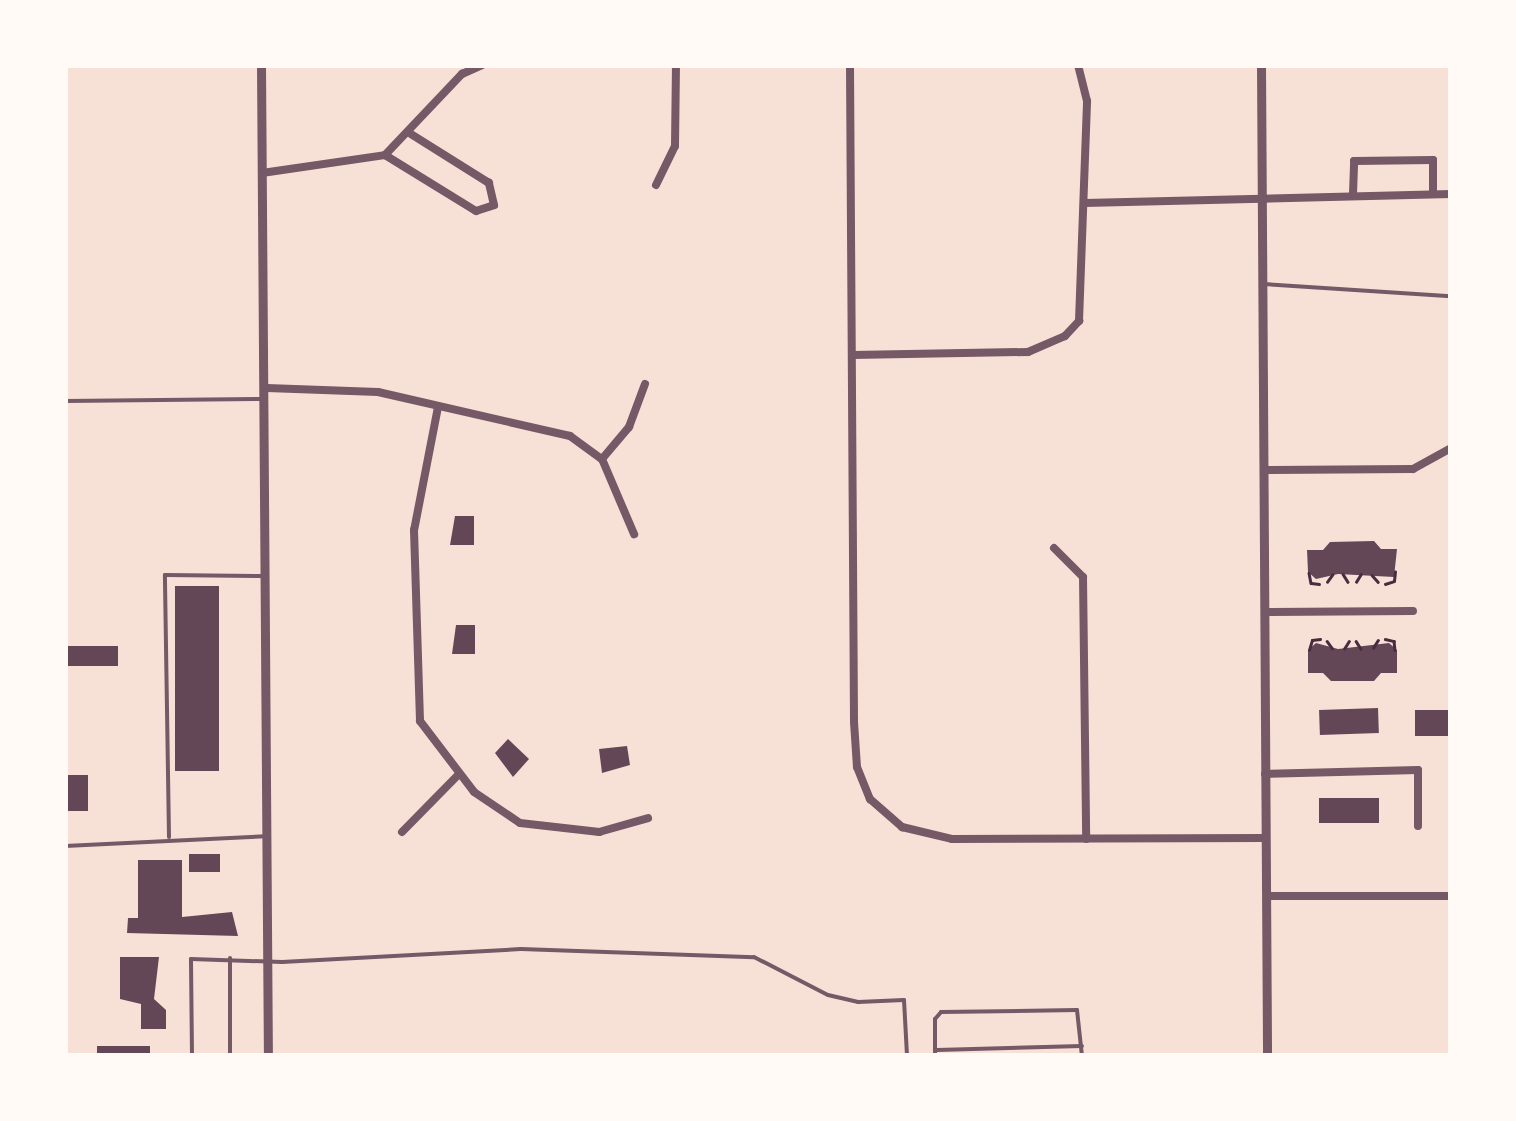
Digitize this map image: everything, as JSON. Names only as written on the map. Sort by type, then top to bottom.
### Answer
[{"type":"street","points":[[260,65],[267,394],[263,576],[268,1056]]},
{"type":"street","points":[[262,173],[385,155],[410,134],[462,74],[482,65]]},
{"type":"street","points":[[656,185],[675,146],[676,65]]},
{"type":"street","points":[[850,65],[854,722],[857,767],[870,800],[921,835],[1266,838]]},
{"type":"street","points":[[852,355],[1003,354],[1065,336],[1084,304],[1087,101],[1078,65]]},
{"type":"street","points":[[1261,65],[1267,1056]]},
{"type":"street","points":[[385,155],[476,210],[494,205],[490,183],[410,134]]},
{"type":"street","points":[[1353,194],[1354,161],[1432,160],[1433,194]]},
{"type":"street","points":[[1085,203],[1451,194]]},
{"type":"street","points":[[602,460],[630,426],[645,384]]},
{"type":"street","points":[[267,394],[378,392],[570,436],[602,460],[634,534]]},
{"type":"street","points":[[438,407],[414,530],[415,693],[420,721],[459,774],[520,823],[550,831],[599,832],[648,818]]},
{"type":"street","points":[[1264,470],[1413,469],[1451,448]]},
{"type":"street","points":[[1054,548],[1083,576],[1086,839]]},
{"type":"street","points":[[1265,612],[1413,611]]},
{"type":"street","points":[[1265,774],[1418,770],[1418,826]]},
{"type":"street","points":[[402,832],[459,774]]},
{"type":"street","points":[[1267,896],[1451,896]]},
{"type":"lane","points":[[1263,284],[1451,296]]},
{"type":"lane","points":[[65,400],[267,394]]},
{"type":"lane","points":[[65,846],[161,845],[168,837],[165,575],[263,576]]},
{"type":"lane","points":[[168,837],[266,836]]},
{"type":"lane","points":[[192,1056],[191,959],[267,960],[522,949],[754,957],[828,995],[858,1002],[904,1000],[907,1056]]},
{"type":"lane","points":[[230,958],[230,1056]]},
{"type":"lane","points":[[1082,1046],[935,1053],[935,1019],[941,1012],[1077,1010],[1082,1046],[1082,1056]]},
{"type":"path","points":[[1309,572],[1310,582],[1320,584]]},
{"type":"path","points":[[1385,584],[1394,582],[1395,572]]},
{"type":"path","points":[[1344,574],[1348,582]]},
{"type":"path","points":[[1356,582],[1361,574]]},
{"type":"path","points":[[1372,574],[1378,582]]},
{"type":"path","points":[[1327,582],[1332,575]]},
{"type":"path","points":[[1385,638],[1393,640],[1396,650]]},
{"type":"path","points":[[1309,650],[1312,640],[1320,639]]},
{"type":"path","points":[[1356,640],[1361,649]]},
{"type":"path","points":[[1373,648],[1378,640]]},
{"type":"path","points":[[1327,641],[1332,648]]},
{"type":"path","points":[[1344,649],[1349,641]]},
{"type":"building","points":[[455,516],[474,516],[474,545],[450,545]]},
{"type":"building","points":[[1374,541],[1381,549],[1397,549],[1394,577],[1338,574],[1316,579],[1308,572],[1307,550],[1323,550],[1330,542]]},
{"type":"building","points":[[175,586],[219,586],[219,771],[175,771]]},
{"type":"building","points":[[456,625],[475,625],[475,654],[452,654]]},
{"type":"building","points":[[1316,643],[1338,649],[1389,643],[1397,650],[1397,673],[1381,673],[1374,681],[1331,681],[1323,673],[1308,673],[1308,650]]},
{"type":"building","points":[[65,646],[118,646],[118,666],[65,666]]},
{"type":"building","points":[[1378,708],[1379,733],[1320,735],[1319,710]]},
{"type":"building","points":[[1415,710],[1451,710],[1451,736],[1415,736]]},
{"type":"building","points":[[508,739],[529,759],[513,777],[495,753]]},
{"type":"building","points":[[627,746],[630,765],[602,773],[599,749]]},
{"type":"building","points":[[65,775],[88,775],[88,811],[65,811]]},
{"type":"building","points":[[1319,798],[1379,798],[1379,823],[1319,823]]},
{"type":"building","points":[[189,854],[220,854],[220,872],[189,872]]},
{"type":"building","points":[[138,860],[182,860],[182,917],[232,912],[238,936],[127,933],[128,918],[138,918]]},
{"type":"building","points":[[120,957],[159,957],[154,999],[166,1010],[166,1029],[141,1029],[141,1004],[120,999]]},
{"type":"building","points":[[97,1046],[150,1046],[150,1056],[97,1056]]}]
